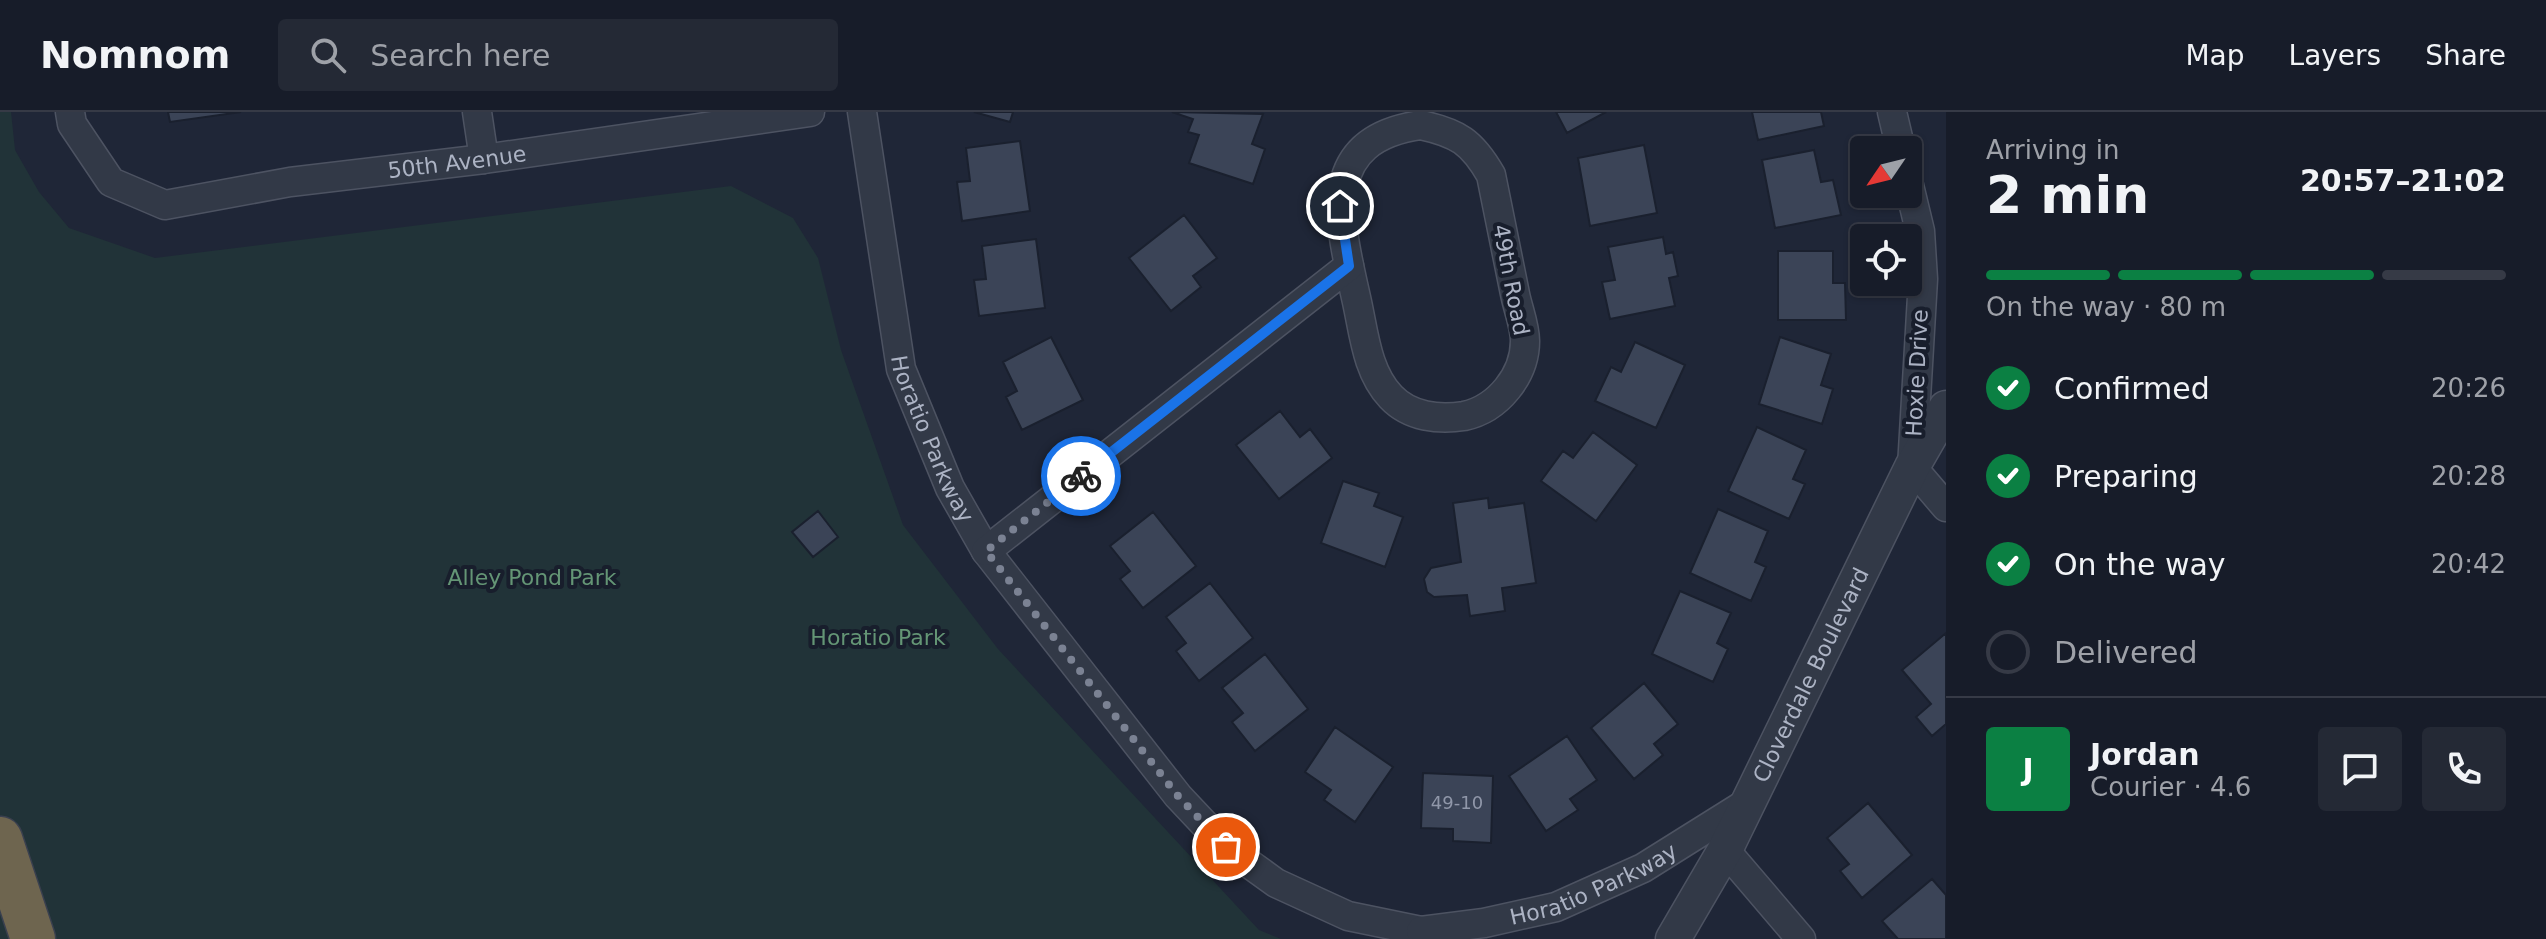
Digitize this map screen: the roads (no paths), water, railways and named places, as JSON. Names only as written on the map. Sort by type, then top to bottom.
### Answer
[{"type":"highway","points":[[0,839],[33,939]]},
{"type":"highway","points":[[0,869],[14,939]]},
{"type":"street","name":"50th Avenue","points":[[70,112],[72,124],[111,182],[165,205],[290,182],[484,159],[810,112]]},
{"type":"street","points":[[477,112],[484,159]]},
{"type":"street","name":"Horatio Parkway","points":[[862,112],[901,369],[950,488],[986,551],[1178,796],[1226,847],[1276,883],[1348,916],[1428,935],[1556,907],[1643,868],[1750,801]]},
{"type":"street","points":[[1892,112],[1898,136]]},
{"type":"street","name":"49th Road","points":[[1421,125],[1446,130],[1466,142],[1478,153],[1491,175],[1525,342],[1518,373],[1506,391],[1473,414],[1447,419],[1427,417],[1405,408],[1390,397],[1371,366],[1349,266],[1340,206],[1343,181],[1352,162],[1367,144],[1395,129],[1421,125]]},
{"type":"street","name":"Hoxie Drive","points":[[1912,467],[1934,286],[1914,208]]},
{"type":"street","points":[[986,551],[1349,266]]},
{"type":"street","name":"Cloverdale Boulevard","points":[[1673,939],[1725,850],[1912,467],[1946,408]]},
{"type":"street","points":[[1912,467],[1946,507]]},
{"type":"street","points":[[1725,850],[1801,939]]},
{"type":"park label","name":"Alley Pond Park","points":[[532,577]]},
{"type":"park label","name":"Horatio Park","points":[[878,637]]}]
